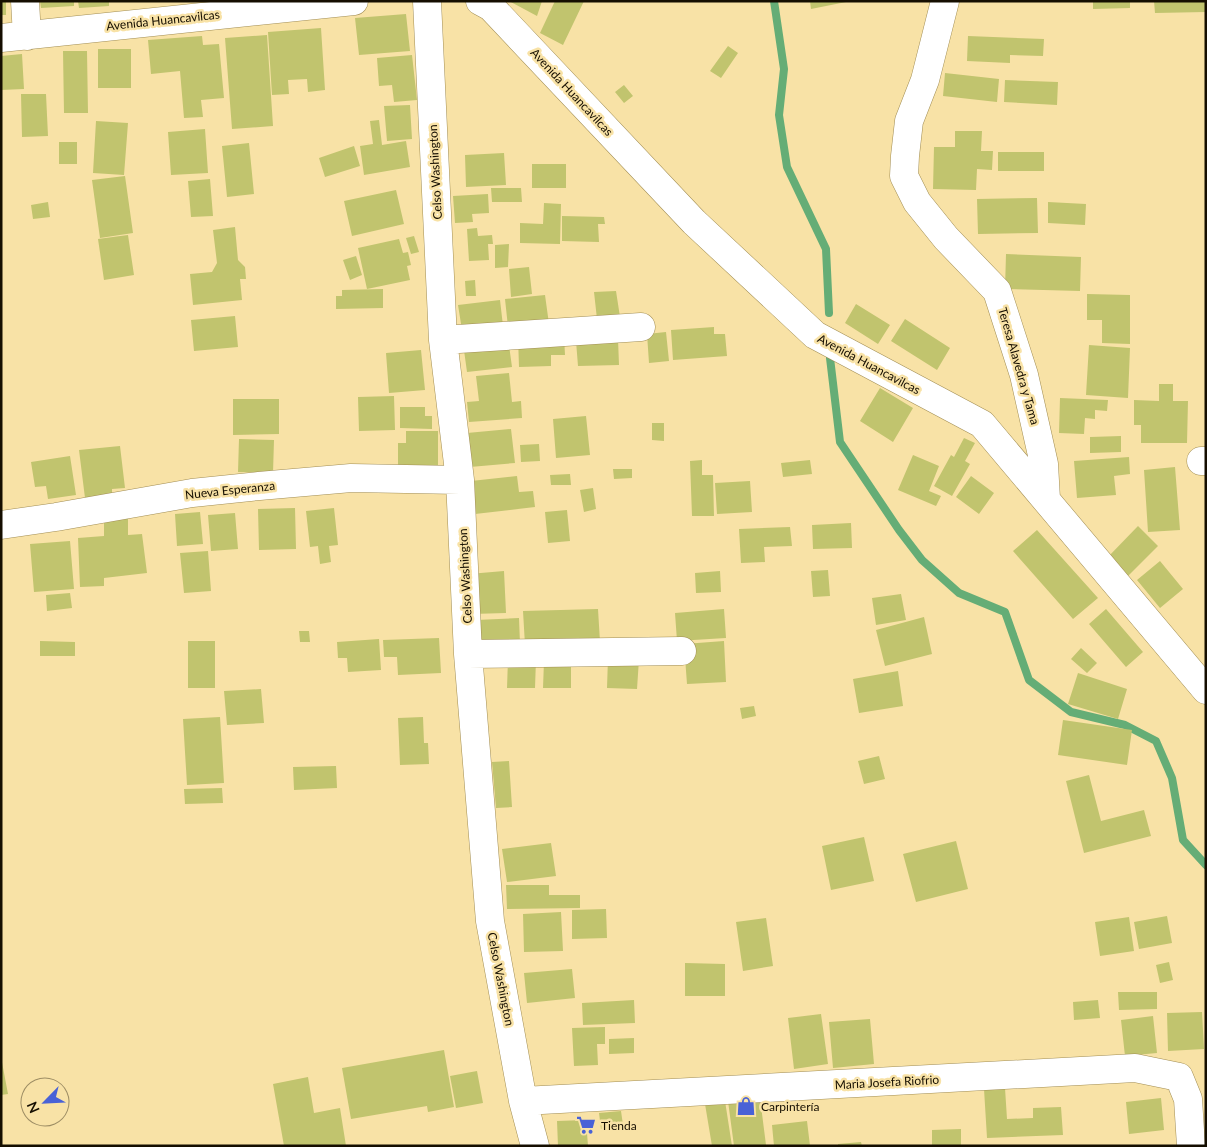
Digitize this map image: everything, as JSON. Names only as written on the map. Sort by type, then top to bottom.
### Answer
[{"type":"street","points":[[14,37],[25,1]]},
{"type":"street","name":"Avenida Huancavilcas","points":[[14,37],[196,9],[354,1]]},
{"type":"street","name":"Celso Washington","points":[[427,1],[443,340],[460,480],[468,654],[490,922],[524,1101],[535,1146]]},
{"type":"street","name":"Avenida Huancavilcas","points":[[480,1],[491,7],[694,222],[815,335],[982,424],[1206,690]]},
{"type":"street","name":"Teresa Alavedra y Tama","points":[[944,1],[925,80],[909,121],[904,176],[917,202],[940,231],[997,292],[1024,375],[1044,464],[1046,499]]},
{"type":"street","points":[[443,340],[641,327]]},
{"type":"street","name":"Nueva Esperanza","points":[[1,525],[192,493],[259,486],[351,478],[460,480]]},
{"type":"street","points":[[468,654],[682,651]]},
{"type":"street","name":"Maria Josefa Riofrio","points":[[524,1101],[1134,1068],[1179,1077],[1188,1098],[1191,1146]]},
{"type":"building","points":[[1,1],[6,1],[6,15],[1,15]]},
{"type":"building","points":[[40,1],[74,1],[74,6],[41,8]]},
{"type":"building","points":[[78,1],[109,1],[109,6],[79,8]]},
{"type":"building","points":[[509,1],[542,1],[537,16]]},
{"type":"building","points":[[555,1],[584,1],[563,45],[540,33]]},
{"type":"building","points":[[810,1],[846,1],[846,2],[811,9]]},
{"type":"building","points":[[1093,1],[1130,1],[1130,8],[1093,9]]},
{"type":"building","points":[[1154,1],[1206,1],[1206,12],[1155,13]]},
{"type":"building","points":[[406,14],[410,51],[359,55],[355,18]]},
{"type":"building","points":[[321,28],[325,90],[308,92],[307,79],[288,80],[289,94],[272,95],[268,32]]},
{"type":"building","points":[[267,35],[273,126],[232,129],[225,38]]},
{"type":"building","points":[[202,36],[203,45],[219,44],[224,98],[201,100],[203,117],[184,118],[180,71],[151,74],[148,40]]},
{"type":"building","points":[[968,36],[1044,39],[1043,56],[1010,55],[1010,63],[967,61]]},
{"type":"building","points":[[728,46],[738,53],[721,78],[710,71]]},
{"type":"building","points":[[98,49],[131,49],[131,88],[98,88]]},
{"type":"building","points":[[63,51],[87,51],[88,113],[64,113]]},
{"type":"building","points":[[22,54],[24,89],[1,90],[1,56]]},
{"type":"building","points":[[412,55],[417,100],[394,102],[392,85],[379,86],[377,58]]},
{"type":"building","points":[[945,73],[999,79],[997,102],[943,96]]},
{"type":"building","points":[[1005,80],[1058,82],[1057,105],[1004,102]]},
{"type":"building","points":[[624,85],[633,96],[624,103],[615,92]]},
{"type":"building","points":[[21,94],[46,94],[48,136],[22,137]]},
{"type":"building","points":[[410,105],[412,139],[387,141],[384,106]]},
{"type":"building","points":[[379,120],[382,145],[406,141],[410,167],[364,175],[360,146],[373,144],[370,121]]},
{"type":"building","points":[[96,121],[128,123],[124,175],[93,173]]},
{"type":"building","points":[[205,129],[208,173],[171,175],[168,132]]},
{"type":"building","points":[[955,131],[982,131],[981,151],[993,151],[992,170],[977,169],[976,190],[933,189],[934,147],[955,147]]},
{"type":"building","points":[[59,142],[77,142],[77,164],[59,164]]},
{"type":"building","points":[[249,143],[254,194],[227,197],[222,146]]},
{"type":"building","points":[[354,146],[360,166],[325,177],[319,158]]},
{"type":"building","points":[[998,152],[1044,152],[1044,171],[998,171]]},
{"type":"building","points":[[504,153],[506,185],[466,187],[465,155]]},
{"type":"building","points":[[532,164],[566,164],[566,188],[532,188]]},
{"type":"building","points":[[125,176],[133,233],[100,238],[92,180]]},
{"type":"building","points":[[210,179],[213,216],[191,217],[188,181]]},
{"type":"building","points":[[491,188],[521,188],[522,202],[492,202]]},
{"type":"building","points":[[396,190],[404,224],[352,236],[344,201]]},
{"type":"building","points":[[488,194],[489,213],[472,214],[473,222],[455,223],[453,196]]},
{"type":"building","points":[[1037,198],[1038,233],[978,234],[977,199]]},
{"type":"building","points":[[48,202],[50,217],[33,219],[31,205]]},
{"type":"building","points":[[1048,202],[1086,204],[1085,225],[1048,223]]},
{"type":"building","points":[[544,203],[561,204],[560,244],[520,243],[520,223],[543,224]]},
{"type":"building","points":[[562,216],[604,217],[605,224],[598,224],[599,242],[562,241]]},
{"type":"building","points":[[235,227],[238,260],[245,267],[246,279],[240,279],[242,300],[193,305],[190,274],[212,272],[217,263],[213,230]]},
{"type":"building","points":[[477,228],[478,236],[492,235],[493,244],[488,244],[489,260],[469,261],[467,229]]},
{"type":"building","points":[[128,235],[134,275],[104,280],[98,239]]},
{"type":"building","points":[[414,236],[419,252],[411,254],[406,238]]},
{"type":"building","points":[[399,239],[403,253],[408,252],[411,265],[407,266],[410,280],[367,289],[358,248]]},
{"type":"building","points":[[509,244],[508,267],[495,268],[495,245]]},
{"type":"building","points":[[1006,254],[1081,257],[1080,291],[1005,289]]},
{"type":"building","points":[[356,256],[362,275],[350,280],[343,260]]},
{"type":"building","points":[[529,267],[532,294],[511,297],[509,269]]},
{"type":"building","points":[[475,280],[476,296],[466,296],[465,281]]},
{"type":"building","points":[[383,289],[383,308],[336,309],[336,296],[342,296],[342,290]]},
{"type":"building","points":[[616,291],[620,317],[597,319],[594,292]]},
{"type":"building","points":[[1087,294],[1130,295],[1130,344],[1102,343],[1102,320],[1087,320]]},
{"type":"building","points":[[545,295],[549,324],[508,327],[505,299]]},
{"type":"building","points":[[500,300],[503,326],[462,330],[458,305]]},
{"type":"building","points":[[856,304],[890,325],[878,344],[845,323]]},
{"type":"building","points":[[235,316],[238,347],[194,351],[191,320]]},
{"type":"building","points":[[905,319],[950,348],[937,370],[891,341]]},
{"type":"building","points":[[714,327],[714,334],[725,334],[727,356],[673,360],[671,330]]},
{"type":"building","points":[[666,332],[669,361],[649,363],[647,334]]},
{"type":"building","points":[[564,336],[565,355],[551,355],[551,366],[519,367],[518,337]]},
{"type":"building","points":[[508,338],[512,367],[467,372],[463,343]]},
{"type":"building","points":[[618,339],[619,365],[578,366],[576,341]]},
{"type":"building","points":[[1089,345],[1130,348],[1128,398],[1086,395]]},
{"type":"building","points":[[421,350],[425,390],[389,393],[386,353]]},
{"type":"building","points":[[509,373],[512,402],[521,401],[522,418],[469,422],[467,402],[479,401],[476,376]]},
{"type":"building","points":[[1159,384],[1173,384],[1173,401],[1188,401],[1187,443],[1141,443],[1141,425],[1134,425],[1134,400],[1159,401]]},
{"type":"building","points":[[880,388],[913,408],[893,442],[860,421]]},
{"type":"building","points":[[394,396],[395,430],[359,431],[358,397]]},
{"type":"building","points":[[1060,398],[1108,400],[1107,411],[1095,410],[1095,419],[1085,418],[1084,434],[1059,433]]},
{"type":"building","points":[[233,399],[279,399],[279,434],[233,435]]},
{"type":"building","points":[[400,407],[425,407],[425,416],[432,416],[432,429],[400,428]]},
{"type":"building","points":[[586,416],[590,455],[556,458],[553,419]]},
{"type":"building","points":[[652,423],[664,423],[664,441],[652,440]]},
{"type":"building","points":[[511,429],[515,463],[470,467],[467,433]]},
{"type":"building","points":[[406,431],[438,431],[438,468],[398,469],[398,443],[406,443]]},
{"type":"building","points":[[1121,436],[1121,452],[1090,453],[1090,437]]},
{"type":"building","points":[[964,438],[975,443],[965,461],[970,464],[952,496],[934,486],[951,455],[954,457]]},
{"type":"building","points":[[239,439],[274,440],[273,473],[238,472]]},
{"type":"building","points":[[539,444],[540,461],[521,462],[520,445]]},
{"type":"building","points":[[120,446],[125,488],[112,489],[112,495],[85,498],[79,450]]},
{"type":"building","points":[[913,455],[939,466],[929,491],[941,496],[936,506],[898,490]]},
{"type":"building","points":[[70,456],[76,495],[48,499],[46,486],[35,487],[31,462]]},
{"type":"building","points":[[1129,457],[1130,474],[1114,476],[1116,495],[1077,498],[1074,461]]},
{"type":"building","points":[[702,460],[702,475],[713,475],[714,516],[692,516],[690,461]]},
{"type":"building","points":[[810,460],[812,474],[783,477],[781,463]]},
{"type":"building","points":[[1175,467],[1180,530],[1148,532],[1144,470]]},
{"type":"building","points":[[613,469],[632,469],[632,478],[614,479]]},
{"type":"building","points":[[570,474],[571,485],[551,485],[550,475]]},
{"type":"building","points":[[517,476],[519,492],[533,491],[535,507],[475,514],[471,481]]},
{"type":"building","points":[[971,476],[994,493],[979,514],[956,497]]},
{"type":"building","points":[[750,481],[752,512],[717,514],[715,483]]},
{"type":"building","points":[[593,488],[596,509],[584,512],[580,490]]},
{"type":"building","points":[[295,508],[296,549],[259,550],[258,509]]},
{"type":"building","points":[[334,508],[338,545],[329,546],[331,562],[320,564],[318,546],[310,547],[306,511]]},
{"type":"building","points":[[567,510],[570,541],[548,543],[545,512]]},
{"type":"building","points":[[200,512],[203,544],[177,546],[175,514]]},
{"type":"building","points":[[235,513],[238,549],[211,551],[208,515]]},
{"type":"building","points":[[104,519],[128,519],[128,535],[142,534],[147,573],[104,578],[104,586],[80,587],[78,538],[104,536]]},
{"type":"building","points":[[851,523],[852,548],[813,549],[812,525]]},
{"type":"building","points":[[1138,526],[1158,546],[1127,577],[1107,558]]},
{"type":"building","points":[[790,527],[792,546],[764,547],[765,562],[741,563],[739,529]]},
{"type":"building","points":[[1037,530],[1098,598],[1073,619],[1013,551]]},
{"type":"building","points":[[70,541],[74,589],[34,592],[30,544]]},
{"type":"building","points":[[208,551],[211,591],[184,593],[180,553]]},
{"type":"building","points":[[1160,561],[1183,589],[1160,608],[1137,580]]},
{"type":"building","points":[[828,570],[830,596],[813,597],[811,571]]},
{"type":"building","points":[[504,571],[506,613],[472,614],[469,574]]},
{"type":"building","points":[[720,571],[721,592],[696,593],[695,573]]},
{"type":"building","points":[[70,593],[72,608],[47,611],[46,595]]},
{"type":"building","points":[[901,594],[906,620],[876,625],[872,598]]},
{"type":"building","points":[[598,609],[600,642],[525,645],[523,611]]},
{"type":"building","points":[[724,609],[726,638],[677,641],[675,613]]},
{"type":"building","points":[[1106,609],[1143,652],[1126,667],[1089,624]]},
{"type":"building","points":[[924,617],[932,654],[885,666],[876,630]]},
{"type":"building","points":[[519,618],[520,644],[477,646],[476,620]]},
{"type":"building","points":[[299,631],[309,631],[310,642],[300,642]]},
{"type":"building","points":[[439,638],[441,673],[398,675],[397,657],[384,657],[383,640]]},
{"type":"building","points":[[379,639],[381,670],[348,672],[347,658],[338,658],[337,642]]},
{"type":"building","points":[[40,641],[75,642],[75,656],[40,656]]},
{"type":"building","points":[[188,641],[215,641],[215,688],[188,688]]},
{"type":"building","points":[[724,641],[726,682],[687,684],[684,644]]},
{"type":"building","points":[[1081,648],[1097,663],[1087,673],[1071,659]]},
{"type":"building","points":[[608,658],[639,659],[637,689],[607,688]]},
{"type":"building","points":[[508,659],[536,659],[535,688],[507,688]]},
{"type":"building","points":[[544,661],[571,661],[571,688],[543,688]]},
{"type":"building","points":[[898,671],[903,706],[859,713],[853,679]]},
{"type":"building","points":[[1078,673],[1127,689],[1118,719],[1068,704]]},
{"type":"building","points":[[261,689],[264,723],[227,725],[224,691]]},
{"type":"building","points":[[754,706],[756,716],[742,719],[740,708]]},
{"type":"building","points":[[220,717],[224,783],[187,785],[183,719]]},
{"type":"building","points":[[423,717],[424,743],[428,743],[429,764],[400,765],[398,718]]},
{"type":"building","points":[[1063,720],[1132,730],[1127,765],[1058,755]]},
{"type":"building","points":[[879,756],[885,779],[864,784],[858,761]]},
{"type":"building","points":[[509,761],[512,807],[496,808],[492,762]]},
{"type":"building","points":[[336,766],[337,788],[294,790],[293,767]]},
{"type":"building","points":[[1089,775],[1101,821],[1144,810],[1151,836],[1084,853],[1066,781]]},
{"type":"building","points":[[222,788],[223,803],[185,804],[184,789]]},
{"type":"building","points":[[864,837],[874,881],[831,890],[822,846]]},
{"type":"building","points":[[956,841],[968,889],[916,902],[903,854]]},
{"type":"building","points":[[551,843],[556,876],[507,882],[502,849]]},
{"type":"building","points":[[506,885],[549,885],[549,895],[580,895],[580,908],[507,909]]},
{"type":"building","points":[[606,909],[607,938],[572,939],[572,910]]},
{"type":"building","points":[[561,912],[563,951],[524,952],[523,914]]},
{"type":"building","points":[[1167,916],[1172,943],[1139,949],[1134,922]]},
{"type":"building","points":[[1129,917],[1134,951],[1100,956],[1095,922]]},
{"type":"building","points":[[766,918],[773,966],[743,971],[736,922]]},
{"type":"building","points":[[1169,962],[1173,980],[1160,983],[1156,965]]},
{"type":"building","points":[[685,963],[725,964],[725,996],[685,996]]},
{"type":"building","points":[[572,969],[575,998],[527,1003],[524,973]]},
{"type":"building","points":[[1118,992],[1157,992],[1157,1009],[1119,1010]]},
{"type":"building","points":[[634,1000],[635,1023],[583,1025],[582,1003]]},
{"type":"building","points":[[1098,1000],[1100,1018],[1074,1020],[1073,1002]]},
{"type":"building","points":[[1202,1012],[1204,1049],[1168,1051],[1167,1013]]},
{"type":"building","points":[[821,1014],[828,1064],[794,1069],[788,1018]]},
{"type":"building","points":[[1153,1016],[1157,1053],[1125,1056],[1121,1020]]},
{"type":"building","points":[[870,1019],[874,1064],[833,1068],[829,1022]]},
{"type":"building","points":[[605,1027],[605,1044],[597,1044],[598,1065],[574,1066],[572,1028]]},
{"type":"building","points":[[634,1038],[634,1053],[609,1054],[609,1039]]},
{"type":"building","points":[[444,1050],[454,1107],[428,1112],[427,1106],[351,1119],[342,1068]]},
{"type":"building","points":[[1,1057],[8,1094],[1,1095]]},
{"type":"building","points":[[477,1071],[483,1103],[456,1108],[450,1076]]},
{"type":"building","points":[[308,1077],[314,1113],[340,1108],[346,1146],[284,1146],[273,1084]]},
{"type":"building","points":[[1005,1088],[1007,1119],[1033,1118],[1033,1108],[1061,1107],[1063,1135],[987,1138],[984,1089]]},
{"type":"building","points":[[760,1098],[766,1145],[734,1146],[728,1101]]},
{"type":"building","points":[[1161,1098],[1164,1130],[1129,1134],[1126,1102]]},
{"type":"building","points":[[725,1101],[732,1146],[712,1146],[705,1104]]},
{"type":"building","points":[[621,1111],[623,1125],[601,1129],[599,1113]]},
{"type":"building","points":[[586,1120],[588,1146],[558,1146],[557,1121]]},
{"type":"building","points":[[807,1121],[810,1146],[774,1146],[772,1125]]},
{"type":"building","points":[[961,1129],[961,1146],[932,1146],[932,1130]]},
{"type":"building","points":[[861,1142],[862,1146],[838,1146],[838,1144]]},
{"type":"waterway","points":[[774,1],[784,69],[779,115],[787,167],[826,249],[829,313]]},
{"type":"waterway","points":[[830,358],[840,442],[899,530],[922,560],[959,593],[1005,612],[1029,680],[1071,712],[1125,725],[1156,741],[1172,778],[1183,840],[1206,865]]},
{"type":"place","name":"Carpintería","points":[[746,1106]]},
{"type":"place","name":"Tienda","points":[[586,1125]]}]
